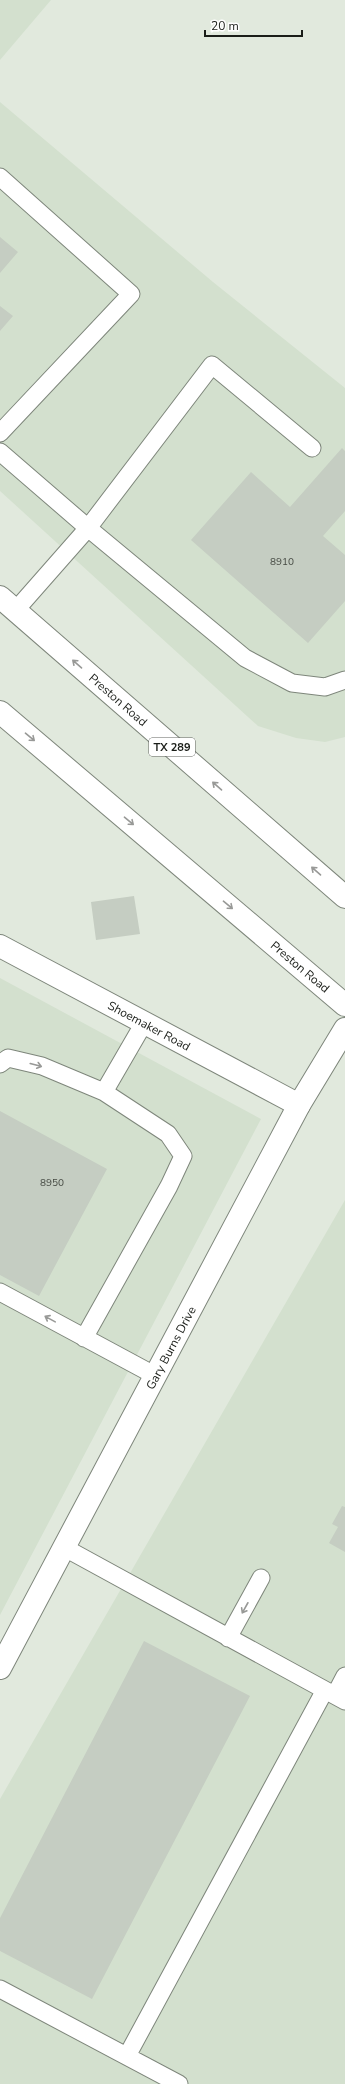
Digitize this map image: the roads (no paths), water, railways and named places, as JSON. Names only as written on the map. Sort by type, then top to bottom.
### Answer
[{"type":"street","name":"Preston Road","points":[[8,604],[345,897]]},
{"type":"street","name":"Preston Road","points":[[0,712],[345,1005]]},
{"type":"street","name":"Shoemaker Road","points":[[0,946],[299,1105]]},
{"type":"street","name":"Gary Burns Drive","points":[[0,1668],[299,1105],[345,1030]]},
{"type":"lane","points":[[0,177],[131,294],[0,433]]},
{"type":"lane","points":[[8,604],[88,528],[212,365],[312,448]]},
{"type":"lane","points":[[0,452],[88,528],[245,658],[292,683],[325,686],[345,680]]},
{"type":"lane","points":[[104,1092],[144,1022]]},
{"type":"lane","points":[[0,1064],[8,1058],[42,1066],[104,1092],[168,1134],[183,1156],[169,1186],[84,1338]]},
{"type":"lane","points":[[0,1292],[156,1376]]},
{"type":"lane","points":[[65,1548],[335,1695]]},
{"type":"lane","points":[[228,1638],[261,1578]]},
{"type":"lane","points":[[127,2056],[345,1676]]},
{"type":"lane","points":[[0,1989],[179,2084]]}]
